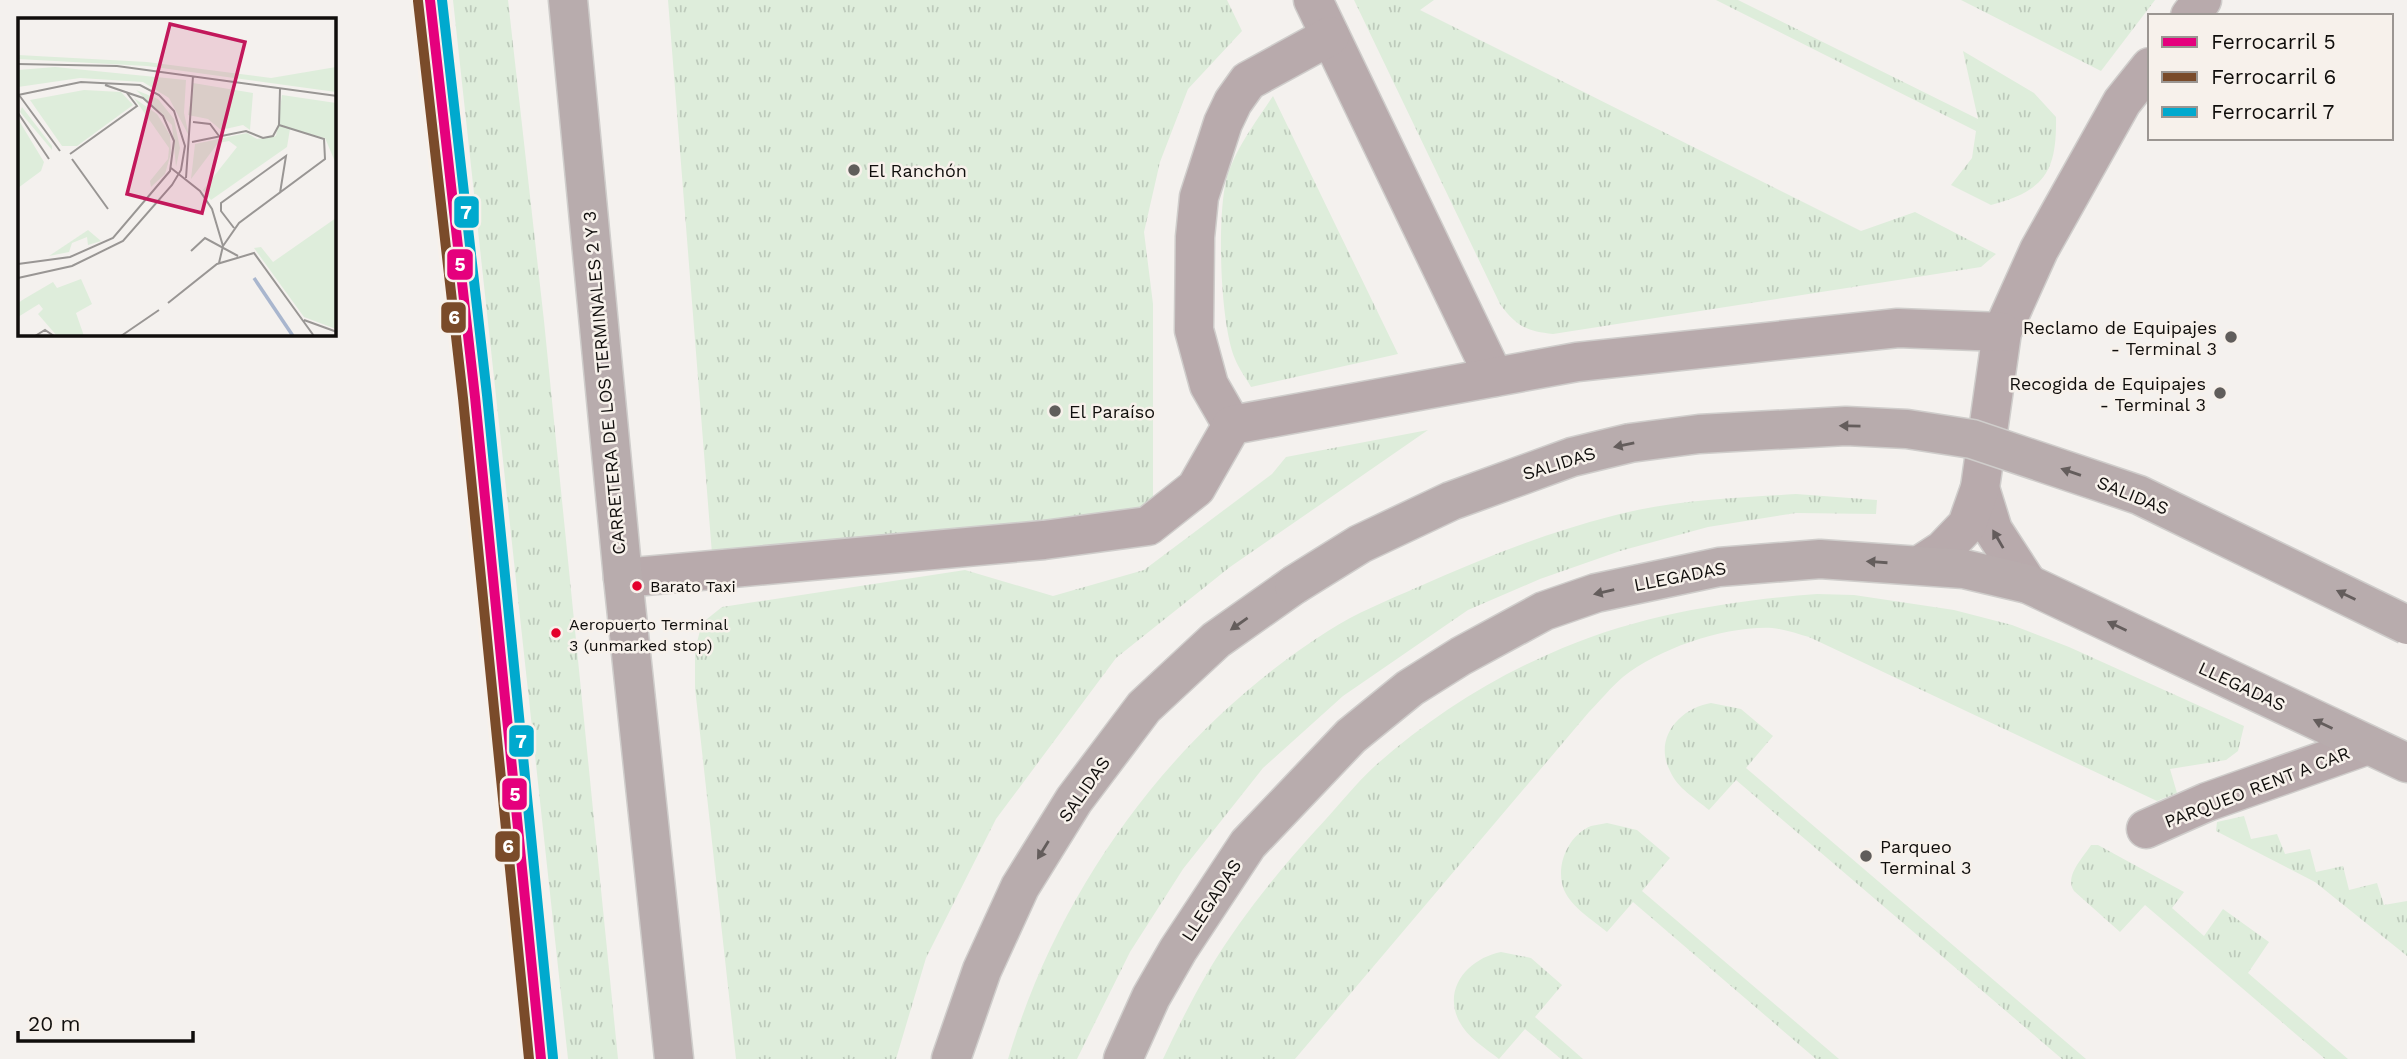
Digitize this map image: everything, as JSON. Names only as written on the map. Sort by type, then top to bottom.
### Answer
[{"type":"main road","name":"CARRETERA DE LOS TERMINALES 2 Y 3","points":[[568,0],[623,578],[674,1059]]},
{"type":"main road","name":"SALIDAS","points":[[951,1059],[982,970],[1020,887],[1074,800],[1144,707],[1216,640],[1294,585],[1360,544],[1451,501],[1572,457],[1630,443],[1699,434],[1846,426],[1907,429],[1972,439],[2139,495],[2407,625]]},
{"type":"main road","name":"LLEGADAS","points":[[1123,1059],[1151,997],[1178,950],[1248,844],[1351,736],[1410,688],[1461,656],[1544,611],[1596,593],[1718,567],[1820,559],[1964,569],[2028,584],[2407,763]]},
{"type":"lane","points":[[1313,0],[1494,377]]},
{"type":"lane","points":[[1232,425],[1209,385],[1194,330],[1195,237],[1199,197],[1223,123],[1233,102],[1248,81],[1329,36]]},
{"type":"lane","points":[[1920,565],[1943,550],[1966,525],[1980,488],[2002,332],[2039,250],[2122,102],[2148,70]]},
{"type":"lane","points":[[623,578],[1044,540],[1148,526],[1196,488],[1232,425],[1577,362],[1898,328],[2002,332]]},
{"type":"lane","points":[[1980,488],[1993,530],[2028,584]]},
{"type":"lane","name":"PARQUEO RENT A CAR","points":[[2146,829],[2207,802],[2368,745]]},
{"type":"green space","points":[[453,0],[508,0],[544,321],[618,1059],[568,1059]]},
{"type":"green space","points":[[668,0],[1227,0],[1242,31],[1188,89],[1160,162],[1144,232],[1153,304],[1153,509],[712,554]]},
{"type":"green space","points":[[1354,0],[1434,0],[1420,10],[1861,231],[1915,212],[1996,254],[1981,267],[1553,334],[1529,329],[1511,318],[1500,304]]},
{"type":"green space","points":[[1716,0],[1738,0],[1978,119],[1963,51],[2034,93],[2056,117],[2054,152],[2050,165],[2036,185],[2024,193],[1991,205],[1951,185],[1972,158],[1976,131]]},
{"type":"green space","points":[[1961,0],[2155,0],[2101,71]]},
{"type":"green space","points":[[1273,96],[1398,354],[1251,387],[1235,359],[1226,321],[1221,245],[1223,198],[1234,158]]},
{"type":"green space","points":[[1428,430],[1230,567],[1116,658],[996,819],[926,958],[896,1059],[736,1059],[695,688],[695,650],[702,623],[722,607],[965,570],[1053,596],[1144,570],[1272,474],[1286,457]]},
{"type":"green space","points":[[1796,494],[1877,500],[1876,514],[1796,513],[1708,527],[1620,551],[1540,579],[1468,610],[1343,696],[1263,768],[1183,869],[1130,952],[1077,1059],[1008,1059],[1030,995],[1058,932],[1091,873],[1130,816],[1173,764],[1220,715],[1272,670],[1328,631],[1361,613],[1465,566],[1538,539],[1612,516],[1657,506]]},
{"type":"green space","points":[[1817,594],[1854,595],[1954,610],[2012,625],[2069,647],[2244,726],[2238,751],[2226,760],[2170,769],[2177,793],[2157,801],[1809,637],[1772,628],[1754,628],[1714,635],[1655,657],[1638,666],[1614,685],[1295,1059],[1163,1059],[1209,970],[1245,915],[1272,881],[1368,773],[1437,717],[1480,689],[1526,665],[1614,630],[1680,612]]},
{"type":"green space","points":[[1711,703],[1741,709],[1773,736],[1746,768],[2086,1059],[2062,1059],[1736,780],[1709,810],[1682,788],[1673,777],[1666,759],[1667,736],[1672,726],[1689,711]]},
{"type":"green space","points":[[2244,816],[2251,839],[2277,834],[2285,854],[2310,849],[2316,872],[2343,866],[2349,890],[2377,883],[2384,905],[2407,901],[2407,956],[2315,882],[2216,831],[2217,822]]},
{"type":"green space","points":[[1607,823],[1637,830],[1670,858],[1642,891],[1839,1059],[1816,1059],[1633,902],[1607,932],[1577,908],[1564,890],[1562,881],[1565,853],[1575,837],[1583,831],[1591,826]]},
{"type":"green space","points":[[2091,845],[2098,845],[2184,892],[2172,908],[2204,936],[2223,909],[2269,942],[2248,973],[2348,1059],[2325,1059],[2145,905],[2120,932],[2074,891],[2072,885],[2073,873]]},
{"type":"green space","points":[[1501,952],[1531,958],[1562,985],[1535,1017],[1583,1059],[1561,1059],[1525,1029],[1499,1059],[1462,1027],[1455,1009],[1454,997],[1462,976],[1479,961]]},
{"type":"rail line","name":"5","points":[[430,0],[475,397],[541,1059]]},
{"type":"rail line","name":"7","points":[[442,0],[487,395],[553,1058]]},
{"type":"rail line","name":"6","points":[[418,1],[463,398],[529,1059]]},
{"type":"place","name":"El Ranchón","points":[[854,170]]},
{"type":"place","name":"Reclamo de Equipajes - Terminal 3","points":[[2231,337]]},
{"type":"place","name":"Recogida de Equipajes - Terminal 3","points":[[2220,393]]},
{"type":"place","name":"El Paraíso","points":[[1055,411]]},
{"type":"place","name":"Barato Taxi","points":[[637,586]]},
{"type":"place","name":"Aeropuerto Terminal 3 (unmarked stop)","points":[[556,633]]},
{"type":"place","name":"Parqueo Terminal 3","points":[[1866,856]]}]
